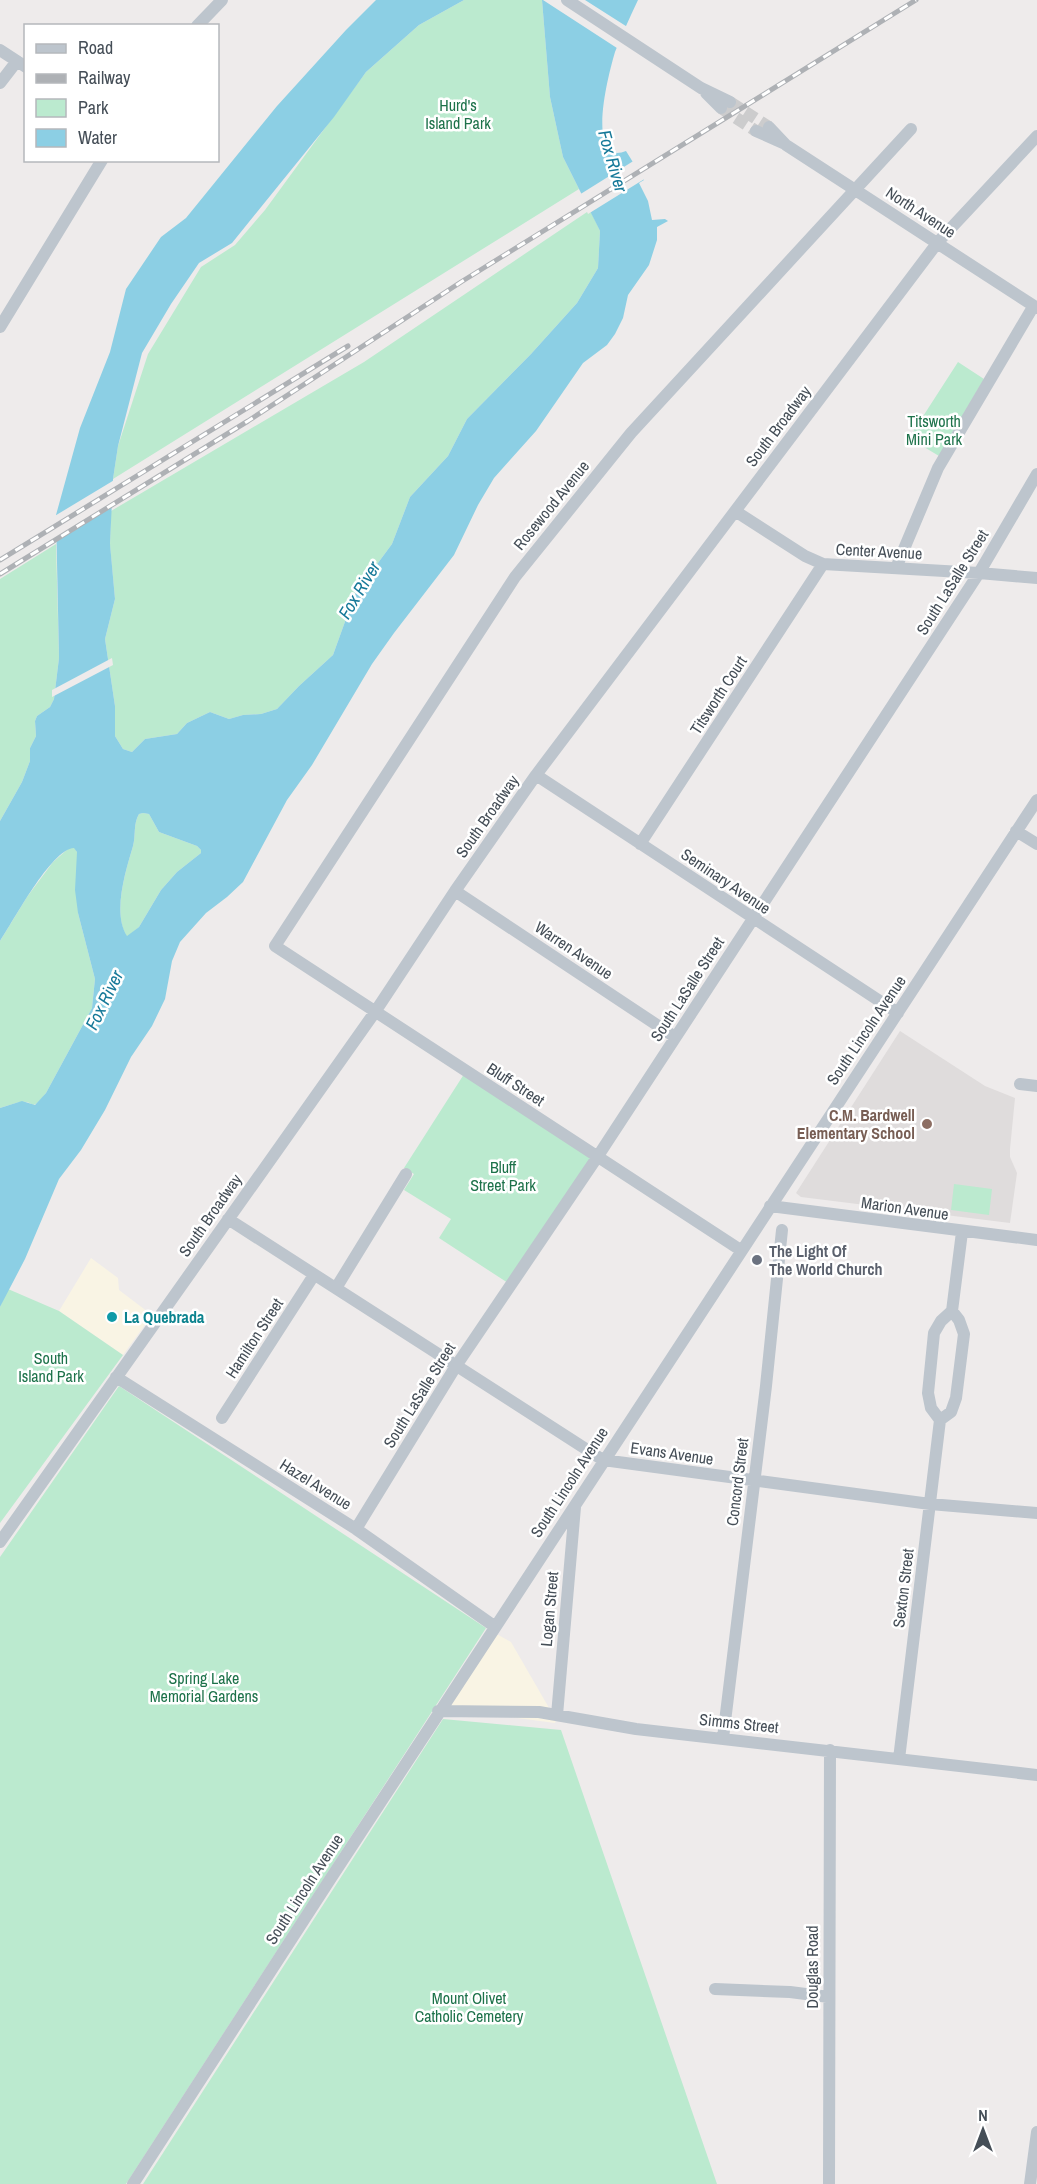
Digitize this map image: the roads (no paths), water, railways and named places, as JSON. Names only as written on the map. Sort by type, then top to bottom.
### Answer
[{"type":"street","points":[[199,24],[222,0]]},
{"type":"street","points":[[567,0],[726,105]]},
{"type":"street","points":[[0,50],[21,64],[0,83]]},
{"type":"street","name":"North Avenue","points":[[769,127],[786,145]]},
{"type":"street","name":"Rosewood Avenue","points":[[275,946],[514,577],[631,433],[911,129]]},
{"type":"street","name":"North Avenue","points":[[756,131],[786,145],[938,242],[1035,308]]},
{"type":"street","name":"South Broadway","points":[[0,1542],[375,1012],[454,891],[536,776],[938,242],[1037,136]]},
{"type":"street","points":[[0,327],[101,162]]},
{"type":"street","points":[[896,568],[938,468],[1035,308]]},
{"type":"street","name":"South LaSalle Street","points":[[359,1524],[456,1366],[598,1156],[980,573],[1037,474]]},
{"type":"street","name":"Center Avenue","points":[[735,511],[805,556],[823,564],[1037,578]]},
{"type":"street","name":"Titsworth Court","points":[[640,844],[823,564]]},
{"type":"street","name":"Seminary Avenue","points":[[536,776],[898,1013]]},
{"type":"street","name":"South Lincoln Avenue","points":[[133,2184],[739,1249],[770,1206],[1037,800]]},
{"type":"street","points":[[1016,831],[1037,844]]},
{"type":"street","name":"Warren Avenue","points":[[454,891],[675,1037]]},
{"type":"street","name":"Bluff Street","points":[[275,946],[739,1249]]},
{"type":"street","points":[[1020,1084],[1037,1086]]},
{"type":"street","points":[[336,1288],[406,1174]]},
{"type":"street","name":"Marion Avenue","points":[[770,1206],[1037,1240]]},
{"type":"street","name":"Evans Avenue","points":[[228,1219],[603,1460],[930,1504],[1037,1513]]},
{"type":"street","name":"Concord Street","points":[[723,1738],[766,1386],[782,1230]]},
{"type":"street","points":[[940,1420],[931,1408],[928,1393],[934,1333],[941,1321],[952,1311],[962,1232]]},
{"type":"street","name":"Hamilton Street","points":[[222,1418],[314,1275]]},
{"type":"street","name":"Sexton Street","points":[[899,1759],[940,1420],[951,1412],[956,1398],[964,1334],[959,1320],[952,1311]]},
{"type":"street","name":"Hazel Avenue","points":[[116,1377],[359,1524],[494,1626]]},
{"type":"street","name":"Logan Street","points":[[557,1715],[575,1505]]},
{"type":"street","name":"Simms Street","points":[[438,1711],[539,1712],[636,1729],[1037,1775]]},
{"type":"street","name":"Douglas Road","points":[[829,2184],[830,1750]]},
{"type":"street","points":[[715,1989],[790,1992],[829,1997]]},
{"type":"street","points":[[1030,2184],[1037,2132]]},
{"type":"water","name":"Fox River","points":[[376,0],[464,0],[419,25],[366,72],[334,117],[232,243],[199,263],[142,353],[118,446],[113,479],[110,544],[115,599],[105,639],[115,706],[115,736],[123,749],[132,752],[145,739],[177,734],[187,723],[210,712],[229,719],[277,709],[333,655],[355,594],[392,544],[410,497],[448,456],[467,419],[577,303],[598,268],[600,231],[563,157],[550,97],[542,0],[638,0],[615,52],[606,90],[602,124],[608,148],[617,153],[626,151],[644,180],[639,183],[648,201],[652,220],[665,219],[668,221],[657,227],[657,240],[649,265],[628,295],[623,318],[615,334],[607,345],[583,363],[536,431],[494,478],[454,555],[372,664],[312,765],[287,800],[243,882],[206,913],[180,942],[172,961],[165,999],[152,1026],[131,1057],[105,1110],[81,1150],[59,1179],[25,1259],[0,1307],[0,1108],[22,1101],[35,1105],[46,1093],[92,1008],[95,979],[78,913],[75,890],[77,852],[74,848],[55,860],[44,873],[0,941],[0,821],[22,782],[30,761],[30,748],[36,736],[37,716],[50,707],[54,699],[59,658],[56,515],[80,428],[110,352],[126,289],[161,237],[186,218],[277,106]],"holes":[[[139,814],[149,814],[159,832],[197,846],[201,853],[177,872],[161,890],[139,927],[127,936],[121,916],[122,891],[134,842],[137,818]]]},
{"type":"tunnel","points":[[730,102],[769,127]]},
{"type":"tunnel","points":[[721,108],[756,131]]},
{"type":"railway","points":[[0,574],[248,421],[461,282],[916,0]]},
{"type":"railway","points":[[0,560],[348,346]]},
{"type":"place","name":"C.M. Bardwell Elementary School","points":[[927,1124]]},
{"type":"place","name":"The Light Of The World Church","points":[[757,1260]]},
{"type":"place","name":"La Quebrada","points":[[112,1317]]},
{"type":"park label","name":"Hurd's Island Park","points":[[458,114]]},
{"type":"park label","name":"Titsworth Mini Park","points":[[934,430]]},
{"type":"park label","name":"Bluff Street Park","points":[[503,1176]]},
{"type":"park label","name":"South Island Park","points":[[51,1367]]},
{"type":"park label","name":"Spring Lake Memorial Gardens","points":[[204,1687]]},
{"type":"park label","name":"Mount Olivet Catholic Cemetery","points":[[469,2007]]}]
